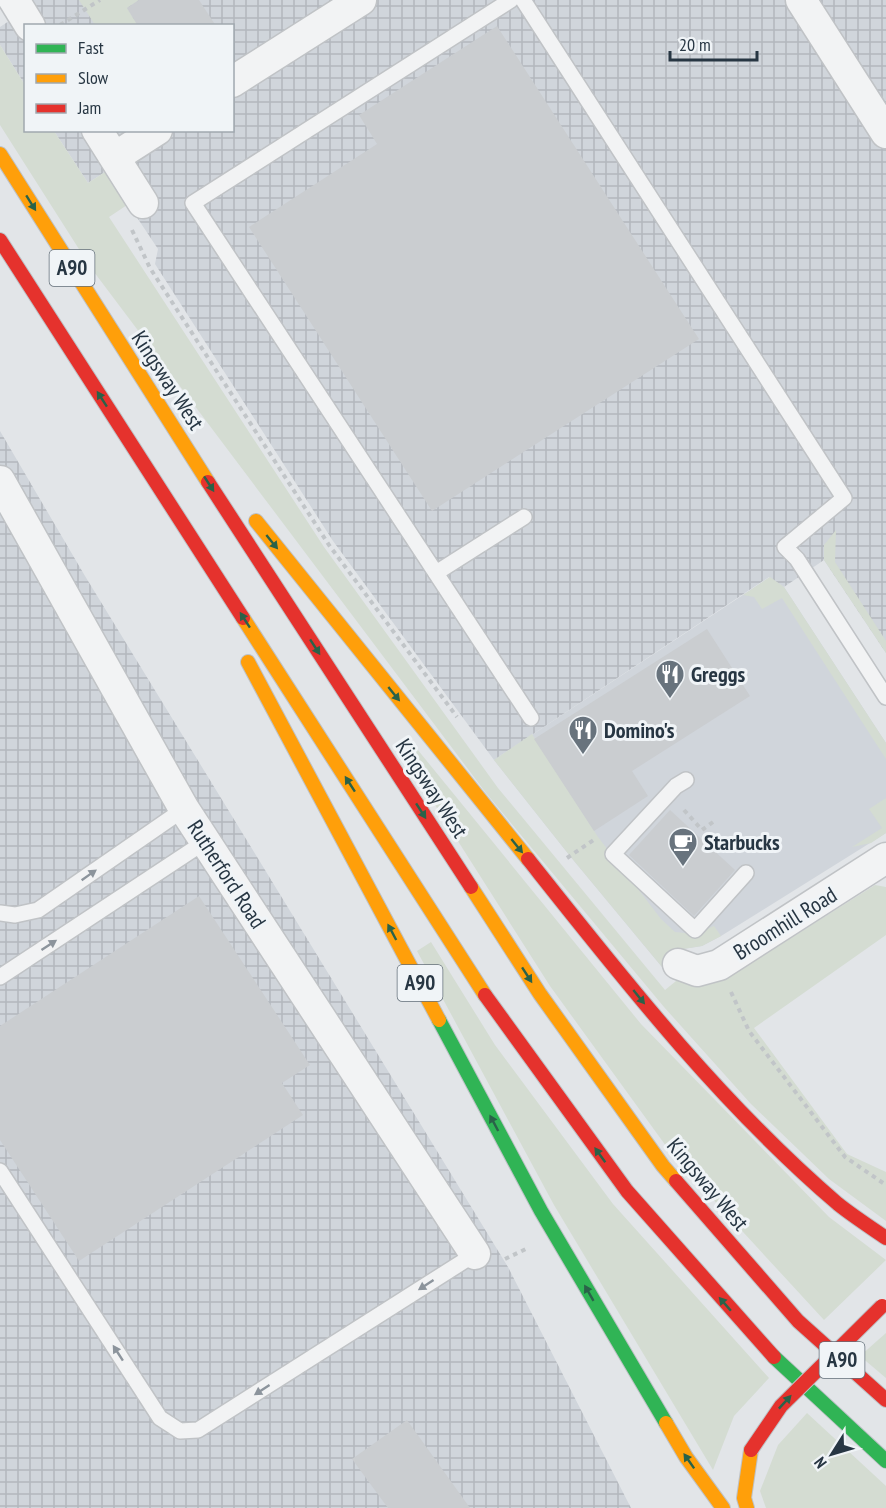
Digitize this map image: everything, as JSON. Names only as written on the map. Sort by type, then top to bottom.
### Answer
[{"type":"main road","name":"Kingsway West","points":[[0,154],[143,381],[540,994],[663,1166],[798,1321],[886,1400]]},
{"type":"main road","name":"A90","points":[[0,240],[488,999],[627,1191],[764,1348],[886,1461]]},
{"type":"main road","name":"A90","points":[[143,381],[226,484]]},
{"type":"main road","name":"A90","points":[[134,448],[212,595]]},
{"type":"main road","points":[[248,512],[652,1014],[760,1132],[839,1205],[886,1238]]},
{"type":"main road","name":"A90","points":[[240,647],[541,1211],[686,1457],[723,1508]]},
{"type":"main road","points":[[747,1508],[744,1498],[752,1450],[781,1406],[884,1305]]},
{"type":"street","points":[[14,0],[29,24]]},
{"type":"street","points":[[234,81],[361,0]]},
{"type":"street","points":[[801,0],[886,133]]},
{"type":"street","points":[[99,132],[143,203]]},
{"type":"street","points":[[115,158],[154,132]]},
{"type":"street","name":"Rutherford Road","points":[[0,481],[184,809],[475,1254]]},
{"type":"street","name":"Broomhill Road","points":[[678,964],[697,971],[718,964],[886,858]]},
{"type":"lane","points":[[511,0],[193,203],[531,717]]},
{"type":"lane","points":[[523,0],[844,498],[785,547],[797,559],[886,697]]},
{"type":"lane","points":[[436,573],[524,517]]},
{"type":"lane","points":[[686,780],[676,786],[613,854],[695,930],[746,873]]},
{"type":"lane","points":[[0,914],[15,915],[38,910],[184,809]]},
{"type":"lane","points":[[0,977],[206,842]]},
{"type":"lane","points":[[0,1171],[160,1418],[180,1431],[198,1430],[475,1254]]},
{"type":"path","points":[[63,24],[100,0]]},
{"type":"path","points":[[143,203],[124,215],[150,268],[329,545],[457,717]]},
{"type":"path","points":[[718,964],[749,1031],[845,1157],[886,1185]]},
{"type":"shaded area","points":[[0,0],[886,0],[886,653],[824,560],[784,587],[769,577],[494,760],[333,541],[155,264],[158,249],[136,216],[105,172],[88,183],[55,132],[234,132],[234,24],[24,24],[24,83],[0,45],[0,27],[9,21],[0,7]]},
{"type":"shaded area","points":[[79,0],[139,0],[127,8],[137,24],[94,24]]},
{"type":"shaded area","points":[[0,45],[24,83],[24,132],[55,132],[88,183],[105,172],[127,205],[109,217],[324,547],[498,788],[665,990],[681,977],[702,983],[748,965],[875,885],[886,887],[886,935],[754,1028],[847,1154],[886,1172],[886,1221],[829,1179],[751,1104],[664,1007],[486,793],[91,268],[0,125]]},
{"type":"shaded area","points":[[0,431],[85,576],[508,1267],[631,1508],[0,1508]]},
{"type":"shaded area","points":[[836,530],[835,562],[886,641],[886,653],[824,560],[824,545]]},
{"type":"shaded area","points":[[770,577],[784,587],[886,743],[886,833],[721,936],[702,946],[683,949],[662,967],[494,760]]},
{"type":"shaded area","points":[[770,577],[784,587],[886,743],[886,759],[782,598],[762,609],[754,597],[743,595]]},
{"type":"shaded area","points":[[532,734],[598,837],[661,919],[675,932],[694,934],[714,926],[721,936],[702,946],[683,949],[662,967],[494,760]]},
{"type":"shaded area","points":[[413,744],[641,1024],[829,1217],[886,1260],[824,1320],[674,1157],[550,986],[402,753]]},
{"type":"shaded area","points":[[886,798],[886,833],[871,843],[852,847],[882,828],[869,809]]},
{"type":"shaded area","points":[[431,942],[495,1045],[613,1204],[769,1378],[734,1416],[713,1470],[554,1205],[417,951]]},
{"type":"shaded area","points":[[886,1333],[886,1378],[860,1356]]},
{"type":"shaded area","points":[[807,1413],[886,1486],[886,1508],[766,1508],[760,1491],[778,1445]]},
{"type":"building","points":[[139,0],[199,0],[215,24],[137,24],[127,8]]},
{"type":"building","points":[[497,26],[699,339],[432,511],[249,227],[377,144],[359,115]]},
{"type":"building","name":"Greggs","points":[[707,629],[750,696],[632,771],[648,796],[594,831],[534,739]]},
{"type":"building","name":"Starbucks","points":[[670,810],[735,870],[694,916],[629,855]]},
{"type":"building","points":[[199,896],[310,1065],[282,1083],[303,1115],[79,1261],[0,1140],[0,1026]]},
{"type":"building","points":[[407,1420],[470,1508],[388,1508],[352,1459]]},
{"type":"traffic: fast","points":[[439,1020],[541,1211],[666,1423]]},
{"type":"traffic: fast","points":[[774,1357],[886,1461]]},
{"type":"traffic: slow","points":[[0,154],[208,482]]},
{"type":"traffic: slow","points":[[256,521],[528,859]]},
{"type":"traffic: slow","points":[[243,618],[485,995]]},
{"type":"traffic: slow","points":[[248,662],[439,1020]]},
{"type":"traffic: slow","points":[[471,887],[540,994],[676,1181]]},
{"type":"traffic: slow","points":[[666,1423],[686,1457],[723,1508]]},
{"type":"traffic: slow","points":[[747,1508],[744,1498],[751,1450]]},
{"type":"traffic: jam","points":[[0,240],[243,618]]},
{"type":"traffic: jam","points":[[208,482],[471,887]]},
{"type":"traffic: jam","points":[[528,859],[637,995],[713,1082],[795,1165],[838,1204],[886,1238]]},
{"type":"traffic: jam","points":[[485,995],[627,1191],[774,1357]]},
{"type":"traffic: jam","points":[[676,1181],[798,1321],[886,1400]]},
{"type":"traffic: jam","points":[[751,1450],[781,1406],[882,1306]]},
{"type":"place","name":"Greggs","points":[[670,700]]},
{"type":"place","name":"Domino's","points":[[583,756]]},
{"type":"place","name":"Starbucks","points":[[683,868]]}]
